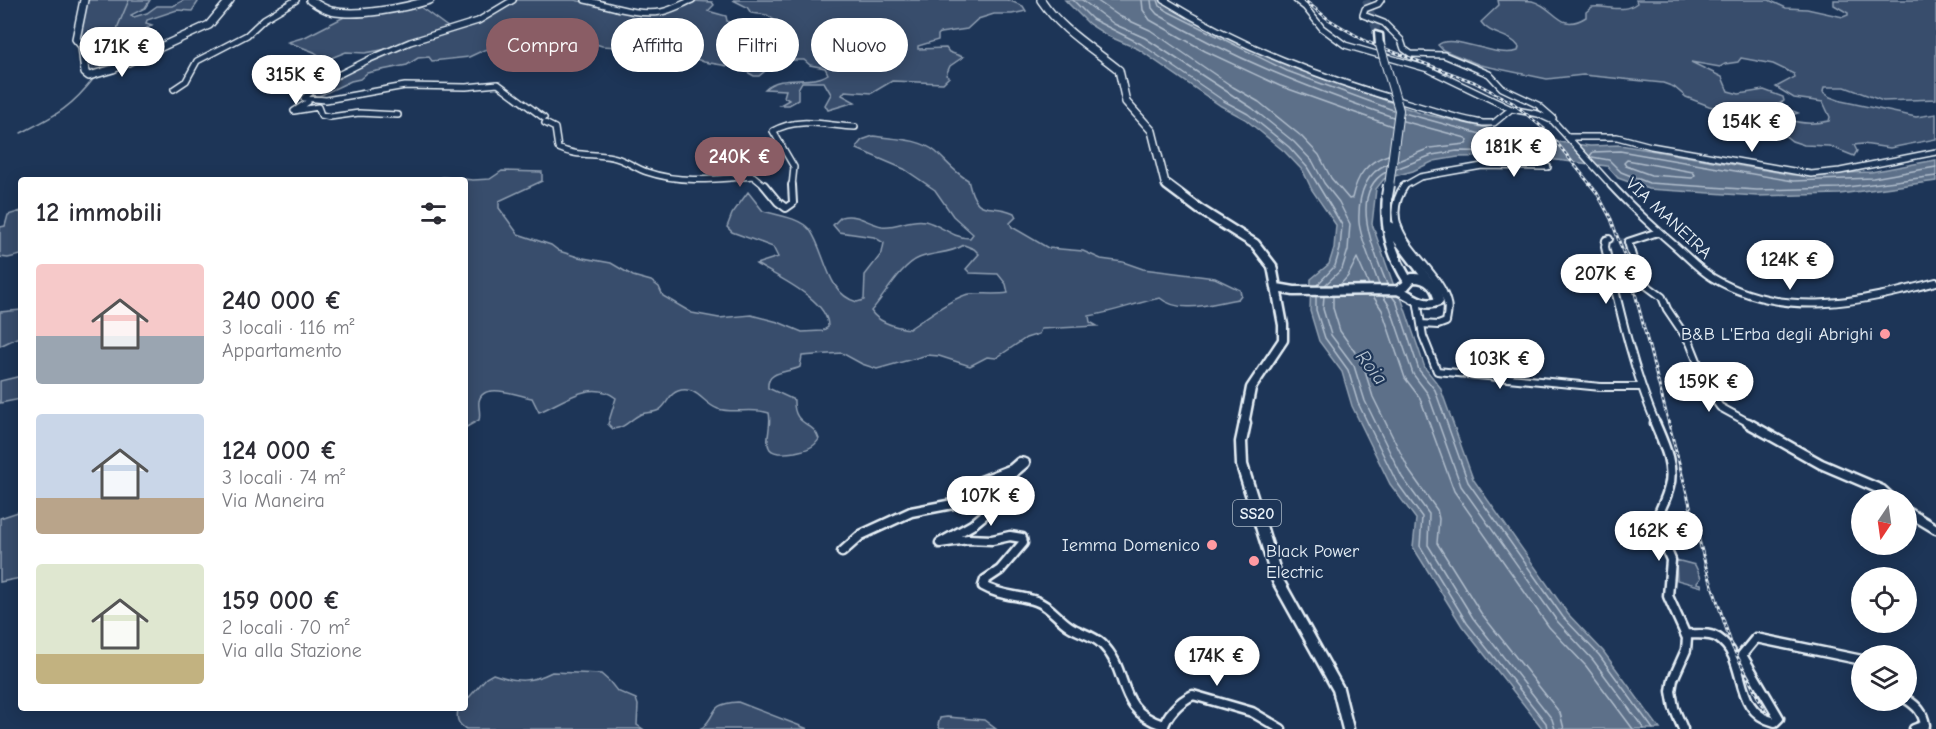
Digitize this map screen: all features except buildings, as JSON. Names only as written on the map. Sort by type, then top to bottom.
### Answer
[{"type":"highway","points":[[1377,34],[1399,110],[1386,215],[1390,245],[1408,282]]},
{"type":"highway","points":[[1386,215],[1401,245],[1428,280]]},
{"type":"main road","points":[[84,0],[76,39],[82,46],[85,73],[89,76],[113,69],[209,25],[215,20],[222,6],[230,0]]},
{"type":"main road","points":[[310,0],[328,10],[340,12],[410,6],[430,0]]},
{"type":"main road","name":"SS20","points":[[1041,0],[1053,18],[1072,36],[1098,52],[1119,70],[1126,102],[1152,131],[1165,183],[1248,240],[1264,253],[1272,266],[1283,340],[1251,388],[1241,442],[1242,465],[1278,581],[1338,689],[1348,729]]},
{"type":"main road","points":[[1277,292],[1397,290],[1431,305],[1438,303],[1439,299],[1428,280],[1415,277],[1397,290]]},
{"type":"main road","points":[[1408,282],[1416,298]]},
{"type":"street","points":[[174,89],[186,81],[197,61],[247,35],[264,19],[296,0]]},
{"type":"street","points":[[307,100],[304,98],[307,92],[330,78],[409,42],[487,16],[513,0]]},
{"type":"street","points":[[585,0],[617,9],[659,13],[692,0]]},
{"type":"street","points":[[1164,0],[1209,25],[1271,54],[1398,100],[1485,124],[1497,123],[1505,112],[1511,109]]},
{"type":"street","name":"VIA MANEIRA","points":[[1296,0],[1305,5],[1314,20],[1334,39],[1346,45],[1428,69],[1511,109],[1538,114],[1553,121],[1658,232],[1713,279],[1747,295],[1780,302],[1810,304],[1856,302],[1936,282]]},
{"type":"street","points":[[1381,0],[1378,4],[1365,9],[1363,15],[1384,23],[1401,40],[1404,49],[1411,54],[1423,56],[1436,54],[1452,57],[1467,66],[1489,74],[1494,85],[1546,110],[1553,117],[1553,121]]},
{"type":"street","points":[[307,100],[338,98],[399,86],[466,87],[498,84],[555,128],[556,142],[563,152],[579,156],[614,157],[646,172],[674,179],[699,181],[753,176],[771,191],[779,205],[786,208],[793,203],[791,194],[794,167],[773,131],[798,121],[833,127],[855,127]]},
{"type":"street","points":[[307,100],[308,102],[294,111],[318,107],[321,115],[330,117],[359,113],[398,115]]},
{"type":"street","points":[[1570,137],[1617,137],[1652,146],[1811,174],[1840,171],[1936,152]]},
{"type":"street","points":[[1421,324],[1438,325],[1446,322],[1448,306],[1441,288],[1403,241],[1395,210],[1399,196],[1408,183],[1422,177],[1487,165],[1548,167]]},
{"type":"street","points":[[1658,232],[1628,242],[1639,280],[1662,297],[1690,343],[1714,401],[1720,407],[1821,464],[1880,489]]},
{"type":"street","points":[[1609,239],[1606,240],[1605,247],[1641,387],[1658,427],[1668,467],[1670,484],[1655,523],[1673,567],[1668,580],[1668,599],[1686,634],[1684,654],[1671,682],[1670,691],[1683,729]]},
{"type":"street","points":[[1416,298],[1421,324],[1437,371],[1602,387],[1641,387]]},
{"type":"street","points":[[1418,312],[1421,308],[1431,305]]},
{"type":"street","points":[[842,552],[861,535],[873,528],[910,512],[958,503],[981,481],[1012,469],[1020,462],[1025,463],[992,491],[987,509],[979,520],[940,543],[968,539],[992,540],[1010,536],[1022,538],[1023,543],[994,576],[985,580],[984,586],[1042,604],[1067,625],[1092,635],[1105,646],[1114,660],[1129,703],[1137,712],[1154,723],[1163,727],[1165,719],[1193,695],[1240,708],[1281,729]]},
{"type":"street","points":[[1917,518],[1936,529]]},
{"type":"street","points":[[1686,634],[1713,636],[1725,645],[1742,684],[1742,691],[1757,717],[1764,722],[1775,722],[1779,718],[1742,655],[1756,638],[1851,658]]},
{"type":"street","points":[[1914,729],[1925,725],[1924,716],[1917,706]]},
{"type":"shaded area","points":[[86,0],[150,0],[145,8],[131,15],[134,17],[147,13],[157,6],[173,6],[184,0],[198,2],[192,11],[177,10],[147,20],[146,23],[152,25],[121,45],[98,73],[87,72],[85,49],[80,40]]},
{"type":"shaded area","points":[[515,0],[574,0],[601,5],[616,11],[658,14],[693,1],[712,2],[714,5],[708,11],[726,18],[716,18],[716,64],[704,62],[704,18],[611,18],[611,47],[599,45],[599,18],[486,18],[486,50],[469,57],[432,61],[429,57],[418,58],[407,65],[367,73],[360,79],[317,97],[309,98],[308,93],[357,67],[409,44],[478,21]]},
{"type":"shaded area","points":[[733,0],[1008,0],[1023,6],[1026,11],[994,14],[978,19],[967,29],[940,33],[938,40],[918,46],[918,49],[946,48],[949,52],[963,57],[950,66],[946,75],[949,77],[943,83],[892,81],[872,93],[845,91],[842,95],[855,102],[828,110],[825,105],[831,94],[824,82],[802,82],[798,89],[798,100],[789,105],[780,105],[789,100],[784,97],[786,90],[765,89],[772,84],[788,80],[821,77],[828,74],[827,72],[908,72],[908,18],[811,18],[811,65],[804,60],[799,60],[799,18],[771,18],[767,15],[751,13],[747,7]]},
{"type":"shaded area","points":[[1498,0],[1532,1],[1570,23],[1586,17],[1586,12],[1592,7],[1620,9],[1637,3],[1636,0],[1769,0],[1786,8],[1807,9],[1843,17],[1848,13],[1834,5],[1834,0],[1931,0],[1936,3],[1936,99],[1883,101],[1845,87],[1824,87],[1823,92],[1841,101],[1916,117],[1936,114],[1936,139],[1890,148],[1854,145],[1857,151],[1854,156],[1829,146],[1804,145],[1792,141],[1770,124],[1709,106],[1686,97],[1674,87],[1663,83],[1583,75],[1547,79],[1480,65],[1443,50],[1438,45],[1453,42],[1498,52],[1518,51],[1519,47],[1515,42],[1489,30],[1481,22],[1499,5]],"holes":[[[1741,58],[1773,64],[1794,74],[1795,77],[1776,87],[1794,98],[1823,102],[1830,117],[1829,121],[1808,123],[1788,119],[1789,116],[1798,113],[1777,105],[1784,101],[1783,97],[1764,90],[1739,94],[1728,91],[1722,77],[1691,62],[1720,67],[1738,62]]]},
{"type":"shaded area","points":[[419,6],[449,28],[387,49],[365,53],[346,52],[326,60],[314,52],[288,42],[305,37],[350,14]]},
{"type":"shaded area","points":[[747,72],[764,72],[759,76]]},
{"type":"shaded area","points":[[873,136],[914,142],[930,147],[968,180],[975,200],[980,205],[1014,213],[1016,217],[1010,223],[1012,227],[1048,248],[1083,251],[1101,259],[1123,262],[1143,269],[1215,278],[1240,290],[1241,295],[1238,299],[1187,307],[1168,303],[1160,298],[1089,316],[1090,322],[1097,326],[1041,329],[1039,334],[1026,338],[996,358],[987,357],[970,366],[939,356],[927,355],[877,369],[842,353],[802,356],[800,367],[774,375],[768,382],[768,388],[794,400],[797,415],[816,433],[819,439],[812,447],[795,452],[774,452],[769,448],[769,413],[718,409],[695,393],[685,390],[675,392],[659,410],[641,414],[621,427],[613,429],[608,424],[616,398],[606,392],[587,391],[539,412],[532,398],[502,391],[487,392],[479,401],[479,420],[468,426],[468,180],[490,179],[502,171],[542,172],[542,181],[499,201],[499,208],[518,234],[578,257],[611,263],[633,276],[651,281],[659,287],[663,296],[692,313],[719,318],[751,315],[778,322],[802,332],[822,331],[828,327],[826,317],[820,307],[800,290],[756,264],[778,257],[773,247],[732,232],[727,227],[732,214],[748,192],[763,211],[795,220],[810,230],[833,282],[847,298],[857,302],[864,300],[865,275],[882,253],[884,243],[874,237],[839,232],[833,225],[841,217],[857,217],[882,226],[919,220],[936,225],[958,236],[970,238],[973,234],[953,216],[935,190],[904,169],[857,149],[862,140]],"holes":[[[964,245],[979,254],[966,269],[970,273],[998,274],[1006,284],[1008,293],[964,295],[909,329],[883,321],[871,311],[899,274],[919,258]]]},
{"type":"shaded area","points":[[18,212],[18,256],[8,258],[0,257],[0,227],[5,226],[8,215]]},
{"type":"shaded area","points":[[18,310],[18,337],[0,346],[0,312]]},
{"type":"shaded area","points":[[18,377],[18,400],[0,403],[0,381]]},
{"type":"shaded area","points":[[18,512],[18,579],[0,582],[0,518]]},
{"type":"shaded area","points":[[1676,560],[1695,565],[1701,578],[1697,583],[1702,587],[1677,580]]},
{"type":"shaded area","points":[[552,672],[601,674],[617,691],[636,699],[637,725],[643,729],[466,729],[458,721],[458,711],[468,711],[468,699],[486,678],[493,674],[509,679],[537,678]]},
{"type":"shaded area","points":[[738,702],[808,729],[701,729],[717,707]]},
{"type":"shaded area","points":[[940,718],[984,720],[996,729],[940,729],[938,725]]},
{"type":"water","name":"Roia","points":[[1065,0],[1161,0],[1215,31],[1289,65],[1420,113],[1535,139],[1590,146],[1620,145],[1793,175],[1871,172],[1936,160],[1936,181],[1840,194],[1757,196],[1648,189],[1618,178],[1607,166],[1522,156],[1458,157],[1434,161],[1413,171],[1384,179],[1376,189],[1372,224],[1395,289],[1402,300],[1425,368],[1440,387],[1473,479],[1568,614],[1603,651],[1660,729],[1543,729],[1462,626],[1413,547],[1416,519],[1390,484],[1352,406],[1342,372],[1319,341],[1310,311],[1311,279],[1329,264],[1334,248],[1336,225],[1312,190],[1303,171],[1285,152],[1245,119],[1221,106],[1138,49],[1108,36],[1089,24]]},
{"type":"waterway","points":[[103,70],[113,57],[118,26],[129,0]]},
{"type":"waterway","points":[[21,133],[70,104],[95,77]]},
{"type":"tunnel","points":[[1366,0],[1378,34]]},
{"type":"tunnel","points":[[1609,239],[1628,242]]},
{"type":"tunnel","points":[[1611,272],[1637,276]]},
{"type":"railway","points":[[1304,0],[1328,19],[1367,42],[1474,82],[1513,103],[1549,133],[1597,193],[1611,219],[1628,266],[1706,567],[1732,646],[1766,713]]},
{"type":"place","name":"B&B L'Erba degli Abrighi","points":[[1885,334]]},
{"type":"place","name":"Iemma Domenico","points":[[1212,545]]},
{"type":"place","name":"Black Power Electric","points":[[1254,561]]}]
